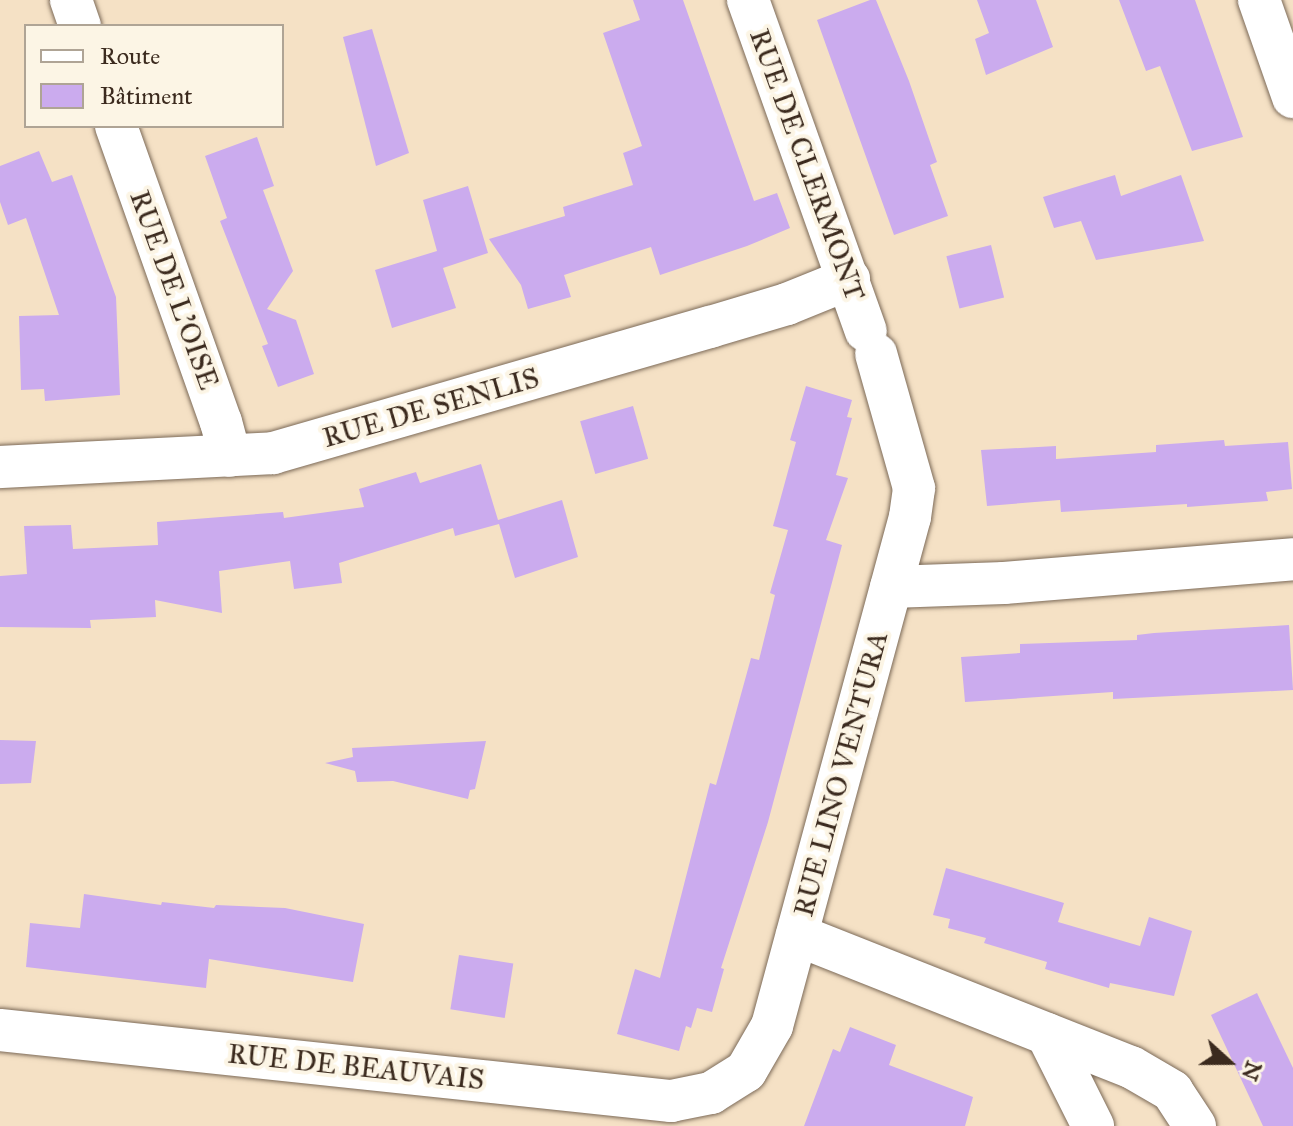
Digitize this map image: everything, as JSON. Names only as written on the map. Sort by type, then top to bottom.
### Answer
[{"type":"street","points":[[71,0],[79,24]]},
{"type":"street","name":"RUE DE CLERMONT","points":[[748,0],[871,343]]},
{"type":"street","points":[[1259,0],[1293,97]]},
{"type":"street","name":"RUE DE L'OISE","points":[[117,128],[221,422],[230,456]]},
{"type":"street","name":"RUE DE SENLIS","points":[[0,467],[273,453],[787,304],[849,279]]},
{"type":"street","name":"RUE LINO VENTURA","points":[[871,343],[914,488],[891,587],[797,935],[1131,1067],[1172,1091],[1195,1126]]},
{"type":"street","points":[[891,587],[1004,583],[1293,559]]},
{"type":"street","name":"RUE DE BEAUVAIS","points":[[0,1030],[671,1101],[711,1093],[746,1071],[772,1026],[797,935]]},
{"type":"street","points":[[1047,1034],[1093,1126]]},
{"type":"building","points":[[633,0],[683,0],[754,201],[777,193],[790,228],[660,275],[651,247],[564,275],[571,297],[528,309],[521,285],[489,239],[565,216],[563,207],[633,185],[623,153],[642,146],[603,33],[640,20]]},
{"type":"building","points":[[876,0],[909,81],[937,162],[930,165],[948,216],[894,235],[817,20]]},
{"type":"building","points":[[977,0],[1036,0],[1053,47],[986,75],[975,39],[989,33]]},
{"type":"building","points":[[1119,0],[1195,0],[1243,137],[1192,151],[1160,66],[1146,71]]},
{"type":"building","points":[[372,29],[409,153],[376,166],[343,37]]},
{"type":"building","points":[[257,137],[274,186],[263,190],[293,271],[267,309],[296,320],[314,374],[278,387],[262,346],[268,344],[220,221],[227,218],[205,156]]},
{"type":"building","points":[[39,151],[52,182],[72,175],[116,297],[120,395],[45,401],[44,389],[21,390],[19,316],[59,315],[26,218],[8,225],[0,202],[0,166]]},
{"type":"building","points":[[1115,175],[1121,196],[1181,175],[1204,241],[1096,260],[1081,221],[1054,228],[1043,197]]},
{"type":"building","points":[[468,186],[488,253],[443,268],[456,308],[392,328],[375,270],[437,251],[423,200]]},
{"type":"building","points":[[991,245],[1004,297],[959,309],[946,256]]},
{"type":"building","points":[[806,386],[852,400],[847,417],[852,418],[836,475],[848,478],[826,540],[842,545],[768,822],[721,968],[724,969],[712,1012],[697,1008],[691,1028],[686,1026],[679,1051],[617,1034],[635,969],[660,978],[710,783],[716,785],[751,658],[759,660],[775,595],[770,593],[788,530],[773,526],[796,442],[790,440]]},
{"type":"building","points":[[633,406],[648,459],[595,474],[580,421]]},
{"type":"building","points":[[1224,440],[1225,446],[1288,442],[1292,489],[1266,492],[1268,501],[1187,507],[1187,504],[1061,512],[1060,500],[987,506],[981,450],[1056,446],[1056,459],[1156,452],[1156,445]]},
{"type":"building","points":[[481,464],[498,520],[562,500],[578,557],[515,578],[499,524],[455,536],[453,528],[339,563],[342,583],[294,589],[290,561],[219,571],[222,613],[155,600],[156,617],[90,620],[91,628],[0,627],[0,576],[27,574],[24,526],[71,525],[73,549],[158,545],[157,522],[283,512],[284,518],[364,507],[359,489],[416,472],[420,483]]},
{"type":"building","points":[[1289,625],[1293,690],[1113,699],[1113,692],[965,702],[961,657],[1020,653],[1020,644],[1137,640],[1137,635],[1154,633]]},
{"type":"building","points":[[0,740],[36,741],[31,783],[0,784]]},
{"type":"building","points":[[486,741],[475,789],[470,790],[468,799],[393,781],[357,782],[355,771],[325,763],[353,757],[352,748]]},
{"type":"building","points":[[946,868],[1064,903],[1058,922],[1140,946],[1149,917],[1192,931],[1174,996],[1110,983],[1109,988],[1045,969],[1047,962],[984,943],[986,938],[948,928],[950,919],[933,915]]},
{"type":"building","points":[[84,894],[161,905],[162,902],[214,908],[216,905],[285,908],[364,924],[353,982],[209,959],[206,988],[26,967],[30,923],[80,928]]},
{"type":"building","points":[[459,955],[513,964],[505,1018],[450,1009]]},
{"type":"building","points":[[1257,993],[1293,1068],[1293,1126],[1263,1126],[1211,1015]]},
{"type":"building","points":[[850,1027],[896,1045],[889,1065],[973,1097],[965,1126],[804,1126],[833,1049],[840,1052]]}]
